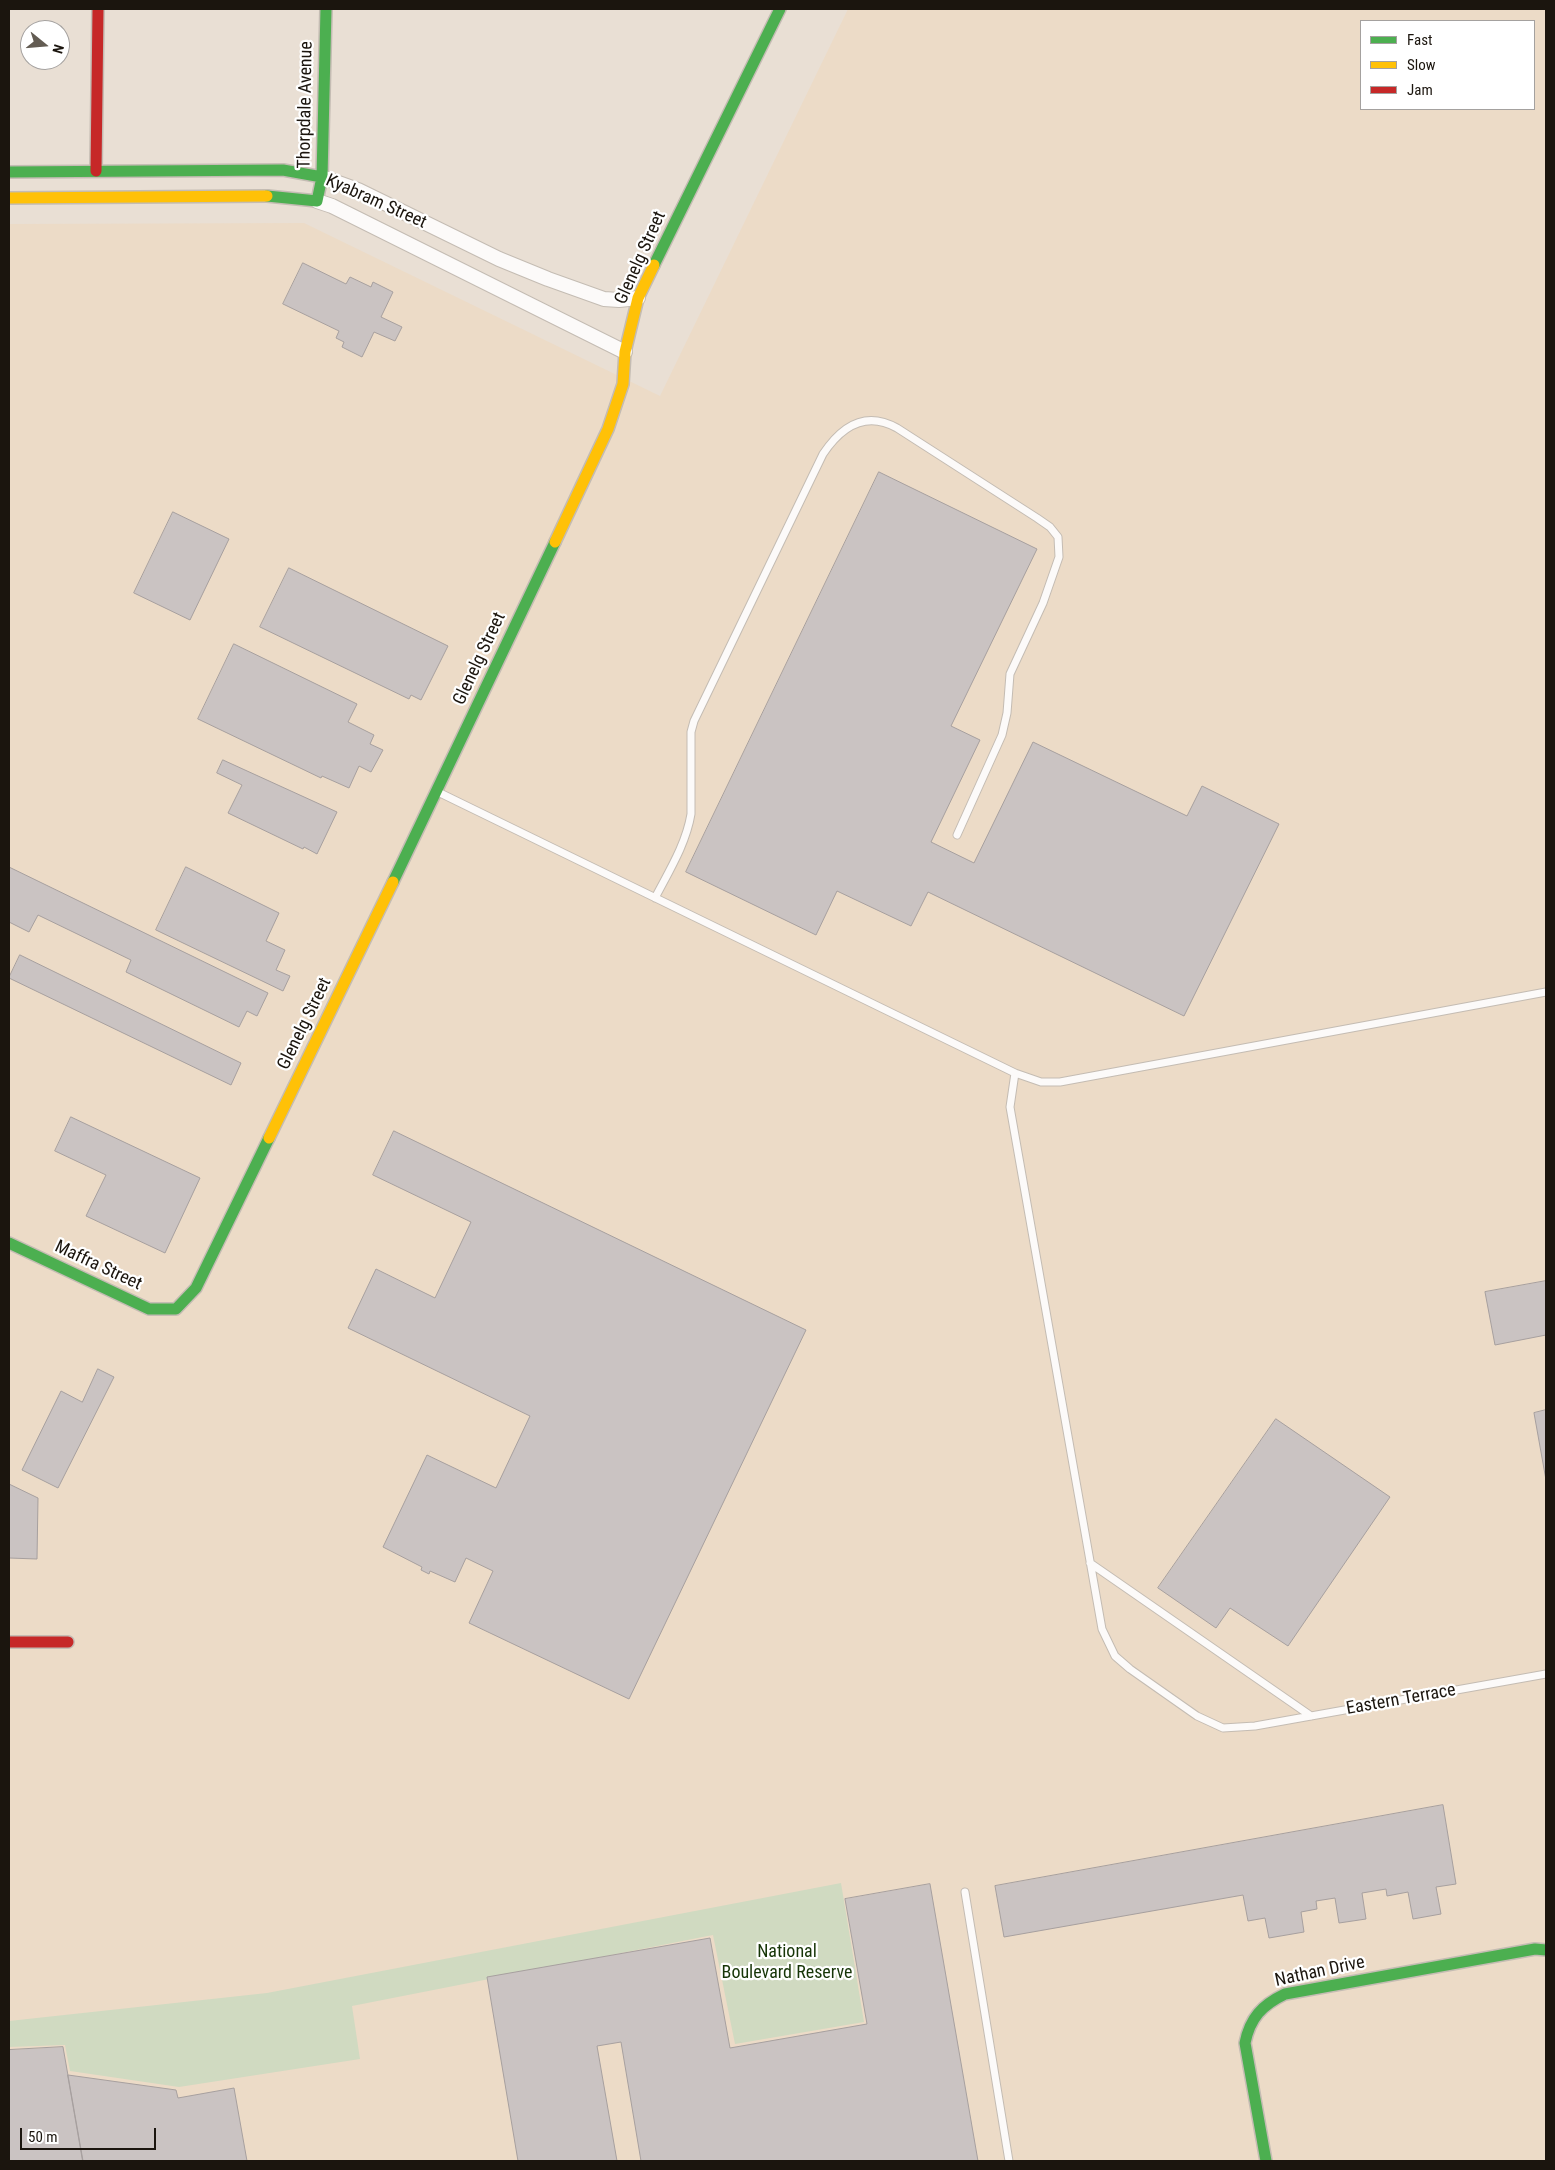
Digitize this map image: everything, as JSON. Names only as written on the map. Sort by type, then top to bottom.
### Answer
[{"type":"street","points":[[96,171],[98,9]]},
{"type":"street","name":"Thorpdale Avenue","points":[[317,201],[322,177],[326,9]]},
{"type":"street","name":"Glenelg Street","points":[[176,1309],[196,1288],[437,791],[608,429],[623,384],[625,352],[638,298],[780,9]]},
{"type":"street","name":"Kyabram Street","points":[[9,172],[283,170],[322,177],[358,190],[499,259],[548,279],[604,299],[638,298]]},
{"type":"street","name":"Kyabram Street","points":[[9,198],[281,196],[317,201],[625,352]]},
{"type":"street","name":"Maffra Street","points":[[9,1243],[149,1309],[176,1309]]},
{"type":"street","points":[[9,1642],[68,1642]]},
{"type":"street","name":"Nathan Drive","points":[[1266,2161],[1245,2043],[1247,2029],[1256,2013],[1268,2001],[1284,1994],[1535,1949],[1546,1950]]},
{"type":"lane","points":[[655,898],[686,837],[689,826],[694,721],[823,454],[831,441],[850,426],[870,419],[888,423],[897,428],[1050,527],[1058,537],[1059,557],[1052,577],[1010,674],[1007,713],[1002,735],[957,835]]},
{"type":"lane","points":[[437,791],[1015,1073],[1041,1082],[1060,1082],[1546,992]]},
{"type":"lane","name":"Eastern Terrace","points":[[1015,1073],[1010,1107],[1102,1629],[1115,1656],[1130,1669],[1211,1724],[1223,1728],[1256,1726],[1546,1674]]},
{"type":"lane","points":[[1090,1563],[1311,1716]]},
{"type":"lane","points":[[964,1892],[1009,2161]]},
{"type":"shaded area","points":[[848,9],[1546,9],[1546,2161],[9,2161],[9,224],[304,223],[660,396]]},
{"type":"green space","name":"National Boulevard Reserve","points":[[841,1883],[864,2022],[735,2044],[713,1935],[352,2006],[360,2059],[179,2087],[70,2071],[65,2045],[9,2047],[9,2021],[267,1993]]},
{"type":"building","points":[[303,263],[346,284],[350,277],[371,287],[373,282],[393,292],[381,317],[402,327],[395,341],[374,332],[362,357],[342,347],[344,342],[336,338],[339,331],[283,304]]},
{"type":"building","points":[[879,472],[1037,549],[951,726],[980,740],[931,842],[974,863],[1033,742],[1187,816],[1202,786],[1279,824],[1184,1016],[928,892],[911,926],[837,891],[816,935],[686,872]]},
{"type":"building","points":[[173,512],[229,539],[190,620],[134,593]]},
{"type":"building","points":[[289,568],[448,646],[421,700],[411,695],[409,699],[260,627]]},
{"type":"building","points":[[234,644],[357,704],[348,722],[374,735],[370,744],[383,750],[371,772],[359,766],[349,788],[322,776],[321,778],[198,719]]},
{"type":"building","points":[[223,760],[337,812],[317,854],[228,813],[242,785],[217,773]]},
{"type":"building","points":[[9,867],[268,993],[257,1016],[247,1011],[239,1027],[126,972],[131,960],[38,915],[29,932],[9,922]]},
{"type":"building","points":[[186,867],[279,913],[266,941],[285,950],[276,970],[290,976],[283,991],[156,930]]},
{"type":"building","points":[[20,955],[241,1063],[231,1085],[9,978]]},
{"type":"building","points":[[71,1117],[200,1178],[165,1253],[86,1216],[106,1175],[55,1151]]},
{"type":"building","points":[[394,1131],[806,1330],[629,1699],[469,1623],[493,1571],[466,1558],[455,1582],[430,1571],[429,1574],[421,1570],[422,1567],[383,1547],[427,1455],[496,1488],[530,1416],[348,1328],[376,1269],[435,1298],[471,1222],[373,1175]]},
{"type":"building","points":[[1546,1281],[1546,1335],[1495,1345],[1485,1292]]},
{"type":"building","points":[[98,1369],[114,1377],[58,1488],[22,1470],[61,1391],[82,1402]]},
{"type":"building","points":[[1546,1410],[1546,1480],[1534,1413]]},
{"type":"building","points":[[1276,1419],[1390,1497],[1288,1646],[1230,1608],[1216,1628],[1158,1588]]},
{"type":"building","points":[[9,1484],[38,1498],[37,1559],[9,1558]]},
{"type":"building","points":[[1443,1805],[1456,1884],[1436,1887],[1441,1914],[1413,1919],[1408,1892],[1387,1896],[1386,1889],[1362,1893],[1366,1919],[1339,1923],[1335,1898],[1316,1901],[1317,1909],[1301,1912],[1304,1932],[1269,1938],[1265,1918],[1248,1921],[1243,1895],[1004,1937],[995,1886]]},
{"type":"building","points":[[930,1884],[978,2161],[641,2161],[621,2042],[597,2046],[617,2161],[518,2161],[487,1977],[710,1938],[730,2048],[867,2024],[845,1899]]},
{"type":"building","points":[[63,2047],[83,2161],[9,2161],[9,2050]]},
{"type":"building","points":[[68,2075],[176,2090],[178,2098],[234,2088],[247,2161],[83,2161]]},
{"type":"traffic: fast","points":[[267,196],[317,201],[322,177],[326,9]]},
{"type":"traffic: fast","points":[[654,265],[780,9]]},
{"type":"traffic: fast","points":[[9,172],[283,170],[322,177]]},
{"type":"traffic: fast","points":[[393,882],[555,542]]},
{"type":"traffic: fast","points":[[9,1243],[149,1309],[176,1309],[196,1288],[269,1138]]},
{"type":"traffic: fast","points":[[1266,2161],[1245,2043],[1254,2019],[1270,2003],[1285,1994],[1535,1949],[1546,1950]]},
{"type":"traffic: slow","points":[[9,198],[267,196]]},
{"type":"traffic: slow","points":[[555,542],[608,429],[623,384],[625,352],[638,298],[654,265]]},
{"type":"traffic: slow","points":[[269,1138],[393,882]]},
{"type":"traffic: jam","points":[[96,171],[98,9]]},
{"type":"traffic: jam","points":[[9,1642],[68,1642]]}]
